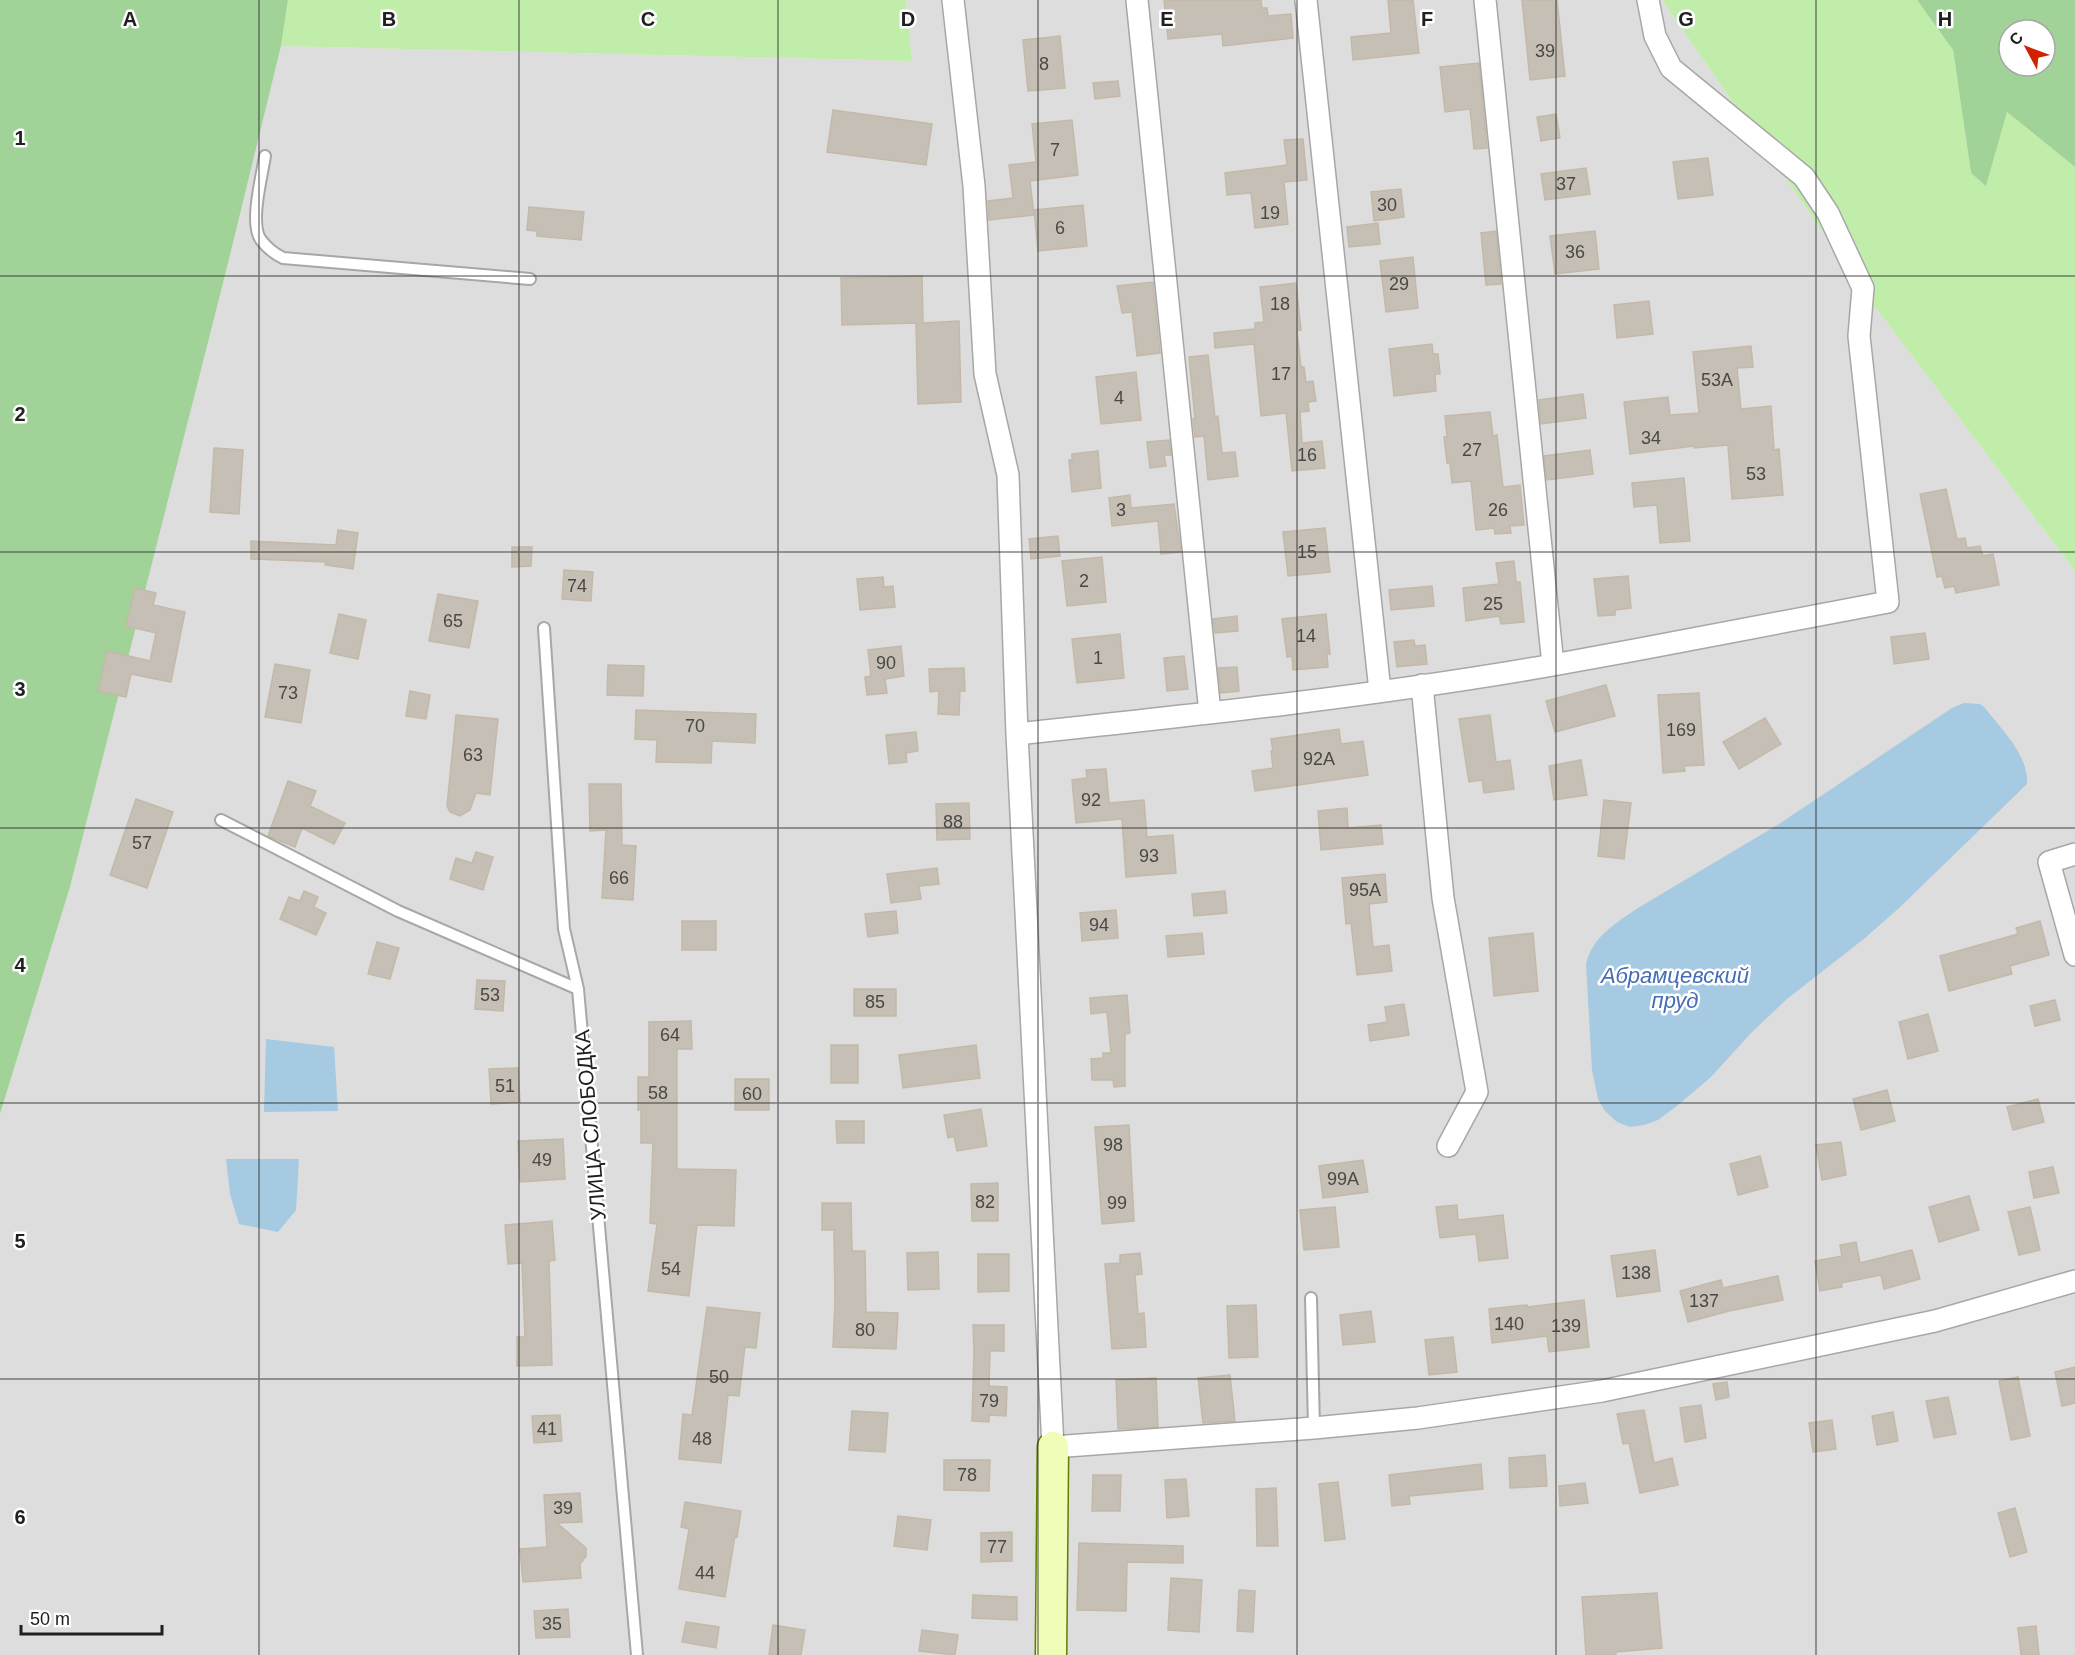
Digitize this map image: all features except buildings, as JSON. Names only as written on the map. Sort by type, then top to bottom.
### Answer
[{"type":"street","points":[[953,0],[974,186],[985,374],[1008,475],[1017,734],[1053,1447],[1051,1655]]},
{"type":"street","points":[[1137,0],[1210,713]]},
{"type":"street","points":[[1306,0],[1380,691]]},
{"type":"street","points":[[1485,0],[1553,665]]},
{"type":"street","points":[[1017,734],[1210,713],[1422,685],[1553,665],[1888,603],[1859,336],[1863,288],[1828,213],[1804,177],[1671,68],[1655,36],[1648,0]]},
{"type":"street","points":[[1422,685],[1443,898],[1477,1092],[1448,1146]]},
{"type":"street","points":[[2075,854],[2049,862],[2075,955]]},
{"type":"street","points":[[1053,1447],[1418,1418],[1602,1391],[1935,1321],[2075,1281]]},
{"type":"lane","points":[[265,156],[256,224],[260,238],[273,253],[283,258],[530,279]]},
{"type":"lane","name":"УЛИЦА СЛОБОДКА","points":[[544,628],[564,929],[578,989],[637,1655]]},
{"type":"lane","points":[[221,820],[398,911],[578,989]]},
{"type":"lane","points":[[1311,1298],[1314,1428]]},
{"type":"shaded area","points":[[906,0],[1662,0],[1869,299],[2075,571],[2075,1655],[0,1655],[0,1114],[70,887],[281,46],[912,61]]},
{"type":"green space","points":[[0,0],[288,0],[281,46],[228,263],[70,887],[0,1114]]},
{"type":"green space","points":[[288,0],[906,0],[912,61],[281,46]]},
{"type":"green space","points":[[1662,0],[1917,0],[1953,50],[1971,173],[1986,185],[2007,112],[2075,167],[2075,571],[1869,299]]},
{"type":"green space","points":[[1917,0],[2075,0],[2075,167],[2007,112],[1986,186],[1971,173],[1953,50]]},
{"type":"water","name":"Абрамцевский пруд","points":[[1964,703],[1980,704],[1985,708],[2013,743],[2024,763],[2027,784],[1899,908],[1865,938],[1787,999],[1752,1032],[1711,1077],[1678,1105],[1658,1120],[1644,1125],[1630,1127],[1617,1122],[1605,1111],[1598,1099],[1592,1070],[1586,964],[1599,938],[1638,908],[1779,824],[1952,708]]},
{"type":"water","points":[[266,1039],[334,1047],[338,1111],[264,1112]]},
{"type":"water","points":[[226,1159],[299,1159],[296,1210],[278,1232],[239,1224],[230,1194]]}]
